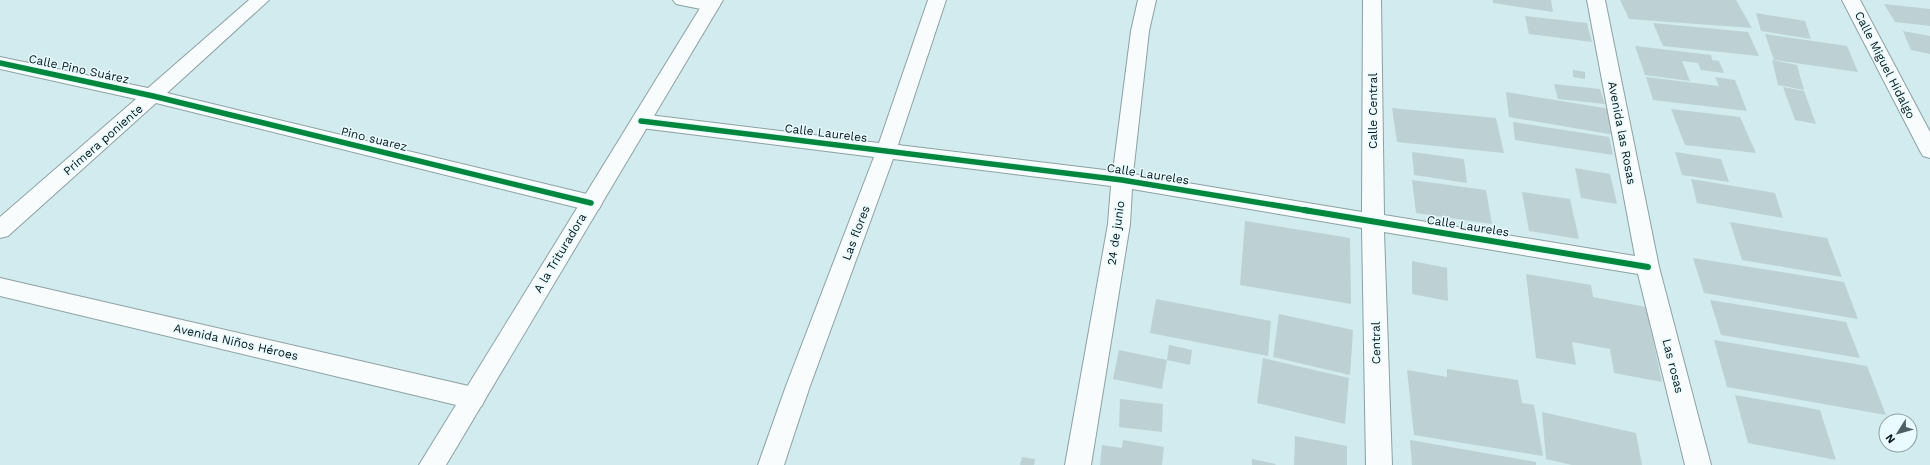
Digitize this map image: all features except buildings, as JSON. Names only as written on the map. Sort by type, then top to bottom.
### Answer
[{"type":"street","name":"Primera poniente","points":[[0,230],[260,0]]},
{"type":"street","points":[[682,0],[713,2]]},
{"type":"street","name":"Las flores","points":[[771,465],[798,386],[886,151],[937,0]]},
{"type":"street","name":"24 de junio","points":[[1078,465],[1118,224],[1140,31],[1147,0]]},
{"type":"street","name":"Calle Central","points":[[1372,0],[1373,221]]},
{"type":"street","name":"Avenida las Rosas","points":[[1596,0],[1648,267]]},
{"type":"street","name":"Calle Miguel Hidalgo","points":[[1851,0],[1930,152]]},
{"type":"street","name":"A la Trituradora","points":[[432,465],[713,2]]},
{"type":"street","name":"Calle Pino Suárez","points":[[0,64],[153,96]]},
{"type":"street","name":"Pino suarez","points":[[153,96],[590,203]]},
{"type":"street","name":"Calle Laureles","points":[[641,121],[1122,180],[1648,267]]},
{"type":"street","name":"Central","points":[[1373,221],[1379,465]]},
{"type":"street","name":"Las rosas","points":[[1648,267],[1698,465]]},
{"type":"street","name":"Avenida Niños Héroes","points":[[0,287],[473,398]]},
{"type":"cycle path","points":[[0,63],[153,96],[591,203]]},
{"type":"cycle path","points":[[641,121],[1122,180],[1648,267]]}]
